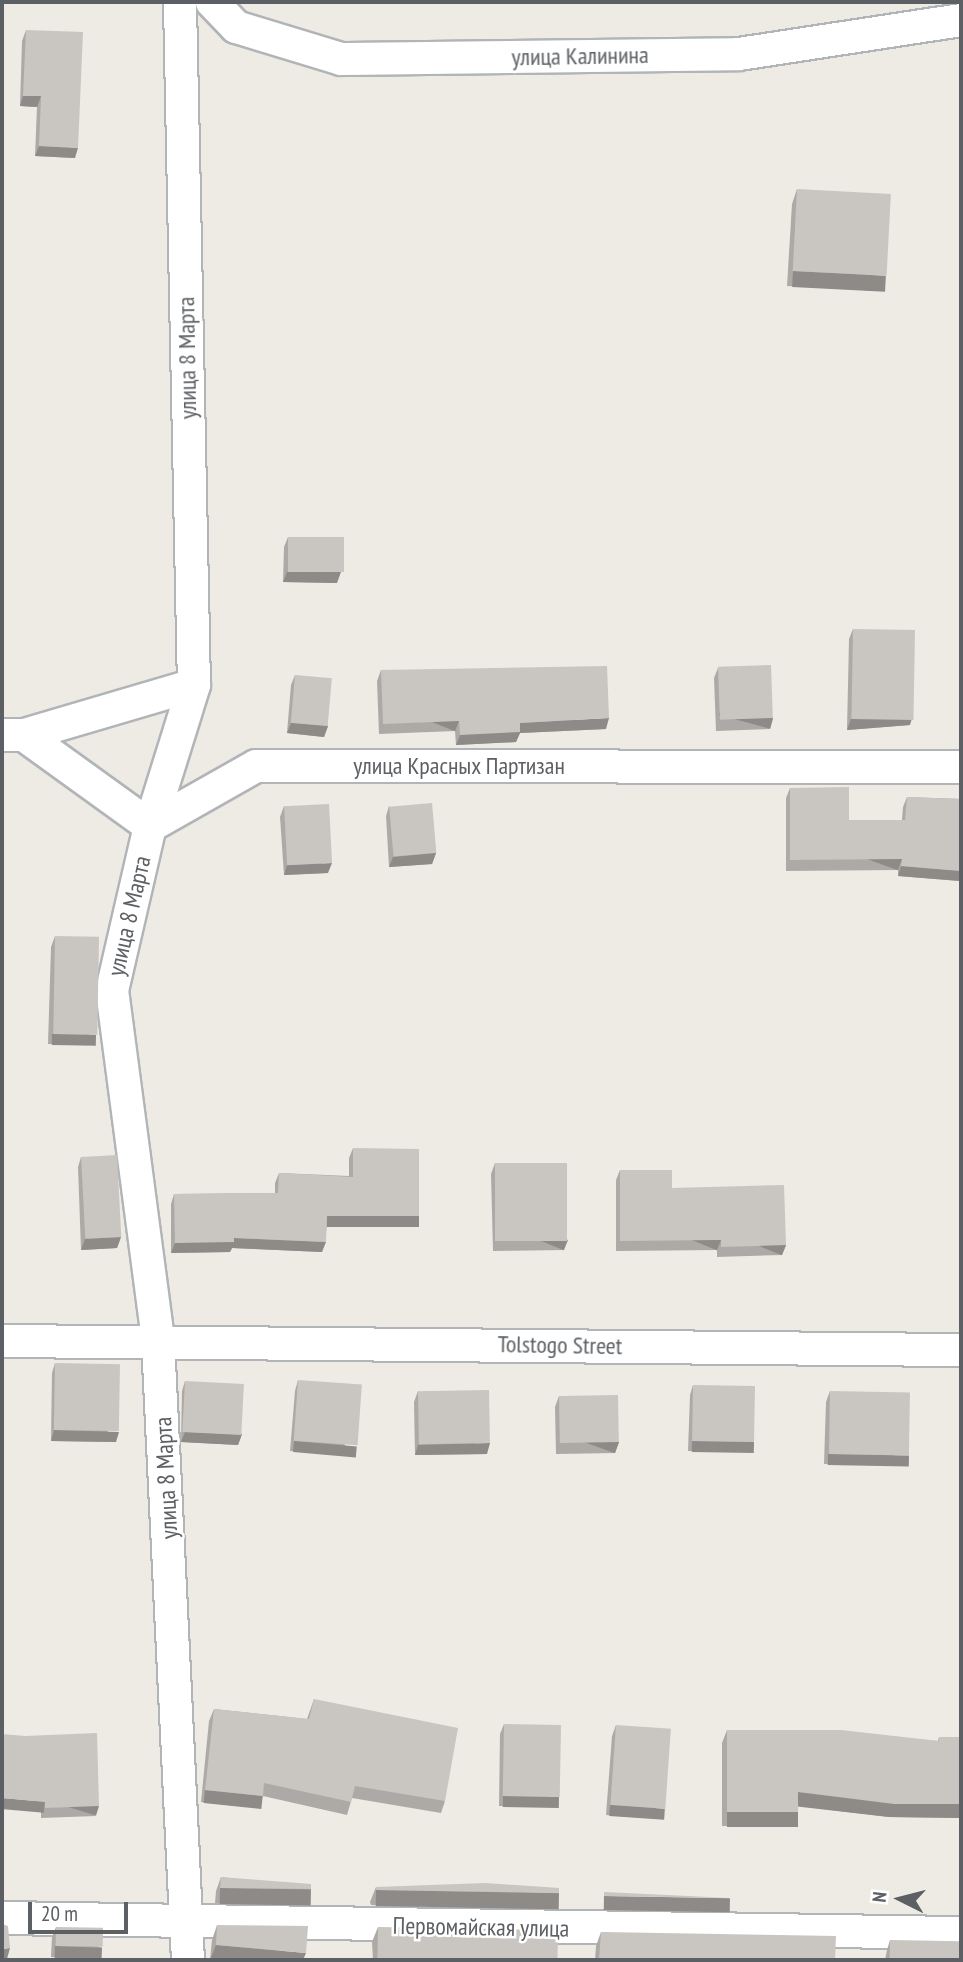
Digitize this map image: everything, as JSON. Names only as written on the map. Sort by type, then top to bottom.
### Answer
[{"type":"street","name":"улица 8 Марта","points":[[180,2],[194,685],[150,826],[112,990],[159,1340],[189,1923],[188,1960]]},
{"type":"street","name":"улица Калинина","points":[[212,2],[236,27],[341,59],[739,54],[961,20]]},
{"type":"street","points":[[13,735],[194,685]]},
{"type":"street","points":[[13,735],[150,826]]},
{"type":"street","name":"улица Красных Партизан","points":[[150,826],[256,766],[961,766]]},
{"type":"street","name":"Tolstogo Street","points":[[2,1341],[159,1340],[961,1350]]},
{"type":"street","name":"Первомайская улица","points":[[2,1918],[961,1933]]},
{"type":"building","points":[[26,30],[83,32],[78,148],[39,146],[41,96],[23,96]]},
{"type":"building","points":[[797,189],[891,194],[887,276],[793,271]]},
{"type":"building","points":[[288,537],[344,537],[344,572],[288,572]]},
{"type":"building","points":[[853,629],[915,630],[913,720],[851,719]]},
{"type":"building","points":[[771,665],[773,718],[720,720],[718,667]]},
{"type":"building","points":[[607,666],[609,718],[520,723],[520,732],[460,735],[459,721],[383,724],[381,670]]},
{"type":"building","points":[[295,675],[332,678],[328,726],[291,723]]},
{"type":"building","points":[[849,787],[849,820],[905,820],[907,797],[961,799],[961,871],[901,866],[902,859],[790,860],[790,788]]},
{"type":"building","points":[[432,803],[436,853],[394,857],[389,807]]},
{"type":"building","points":[[329,804],[332,863],[287,865],[284,806]]},
{"type":"building","points":[[55,936],[99,937],[97,1035],[53,1034]]},
{"type":"building","points":[[353,1148],[419,1149],[419,1216],[327,1216],[326,1242],[234,1238],[234,1242],[175,1243],[174,1194],[278,1193],[279,1173],[353,1177]]},
{"type":"building","points":[[117,1155],[121,1237],[85,1239],[81,1157]]},
{"type":"building","points":[[495,1163],[567,1163],[567,1241],[495,1241]]},
{"type":"building","points":[[620,1170],[672,1170],[672,1188],[784,1185],[786,1245],[721,1247],[721,1240],[620,1241]]},
{"type":"building","points":[[55,1363],[120,1364],[119,1431],[54,1430]]},
{"type":"building","points":[[298,1380],[362,1384],[358,1445],[294,1441]]},
{"type":"building","points":[[185,1381],[244,1384],[241,1435],[182,1432]]},
{"type":"building","points":[[693,1385],[755,1386],[754,1442],[692,1441]]},
{"type":"building","points":[[489,1390],[490,1443],[419,1444],[418,1391]]},
{"type":"building","points":[[830,1391],[910,1392],[909,1455],[829,1454]]},
{"type":"building","points":[[618,1395],[619,1442],[560,1443],[559,1396]]},
{"type":"building","points":[[314,1699],[458,1728],[445,1801],[355,1786],[351,1802],[264,1783],[263,1796],[205,1790],[214,1709],[309,1719]]},
{"type":"building","points":[[504,1724],[561,1725],[560,1797],[503,1796]]},
{"type":"building","points":[[616,1725],[671,1729],[665,1809],[610,1805]]},
{"type":"building","points":[[727,1730],[841,1730],[939,1741],[939,1737],[961,1737],[961,1804],[894,1804],[798,1792],[798,1812],[727,1812]]},
{"type":"building","points":[[97,1733],[99,1806],[45,1808],[45,1802],[2,1798],[2,1734],[25,1736]]},
{"type":"building","points":[[221,1877],[311,1884],[311,1889],[220,1888]]},
{"type":"building","points":[[485,1883],[559,1888],[559,1893],[376,1890],[376,1887]]},
{"type":"building","points":[[604,1892],[730,1898],[604,1896]]},
{"type":"building","points":[[2,1924],[8,1926],[10,1948],[2,1949]]},
{"type":"building","points":[[217,1925],[308,1926],[306,1953],[216,1945]]},
{"type":"building","points":[[56,1927],[103,1928],[103,1947],[56,1946]]},
{"type":"building","points":[[378,1927],[558,1930],[557,1960],[377,1960]]},
{"type":"building","points":[[601,1932],[836,1936],[835,1960],[599,1960]]},
{"type":"building","points":[[890,1940],[961,1941],[961,1960],[890,1960]]}]
